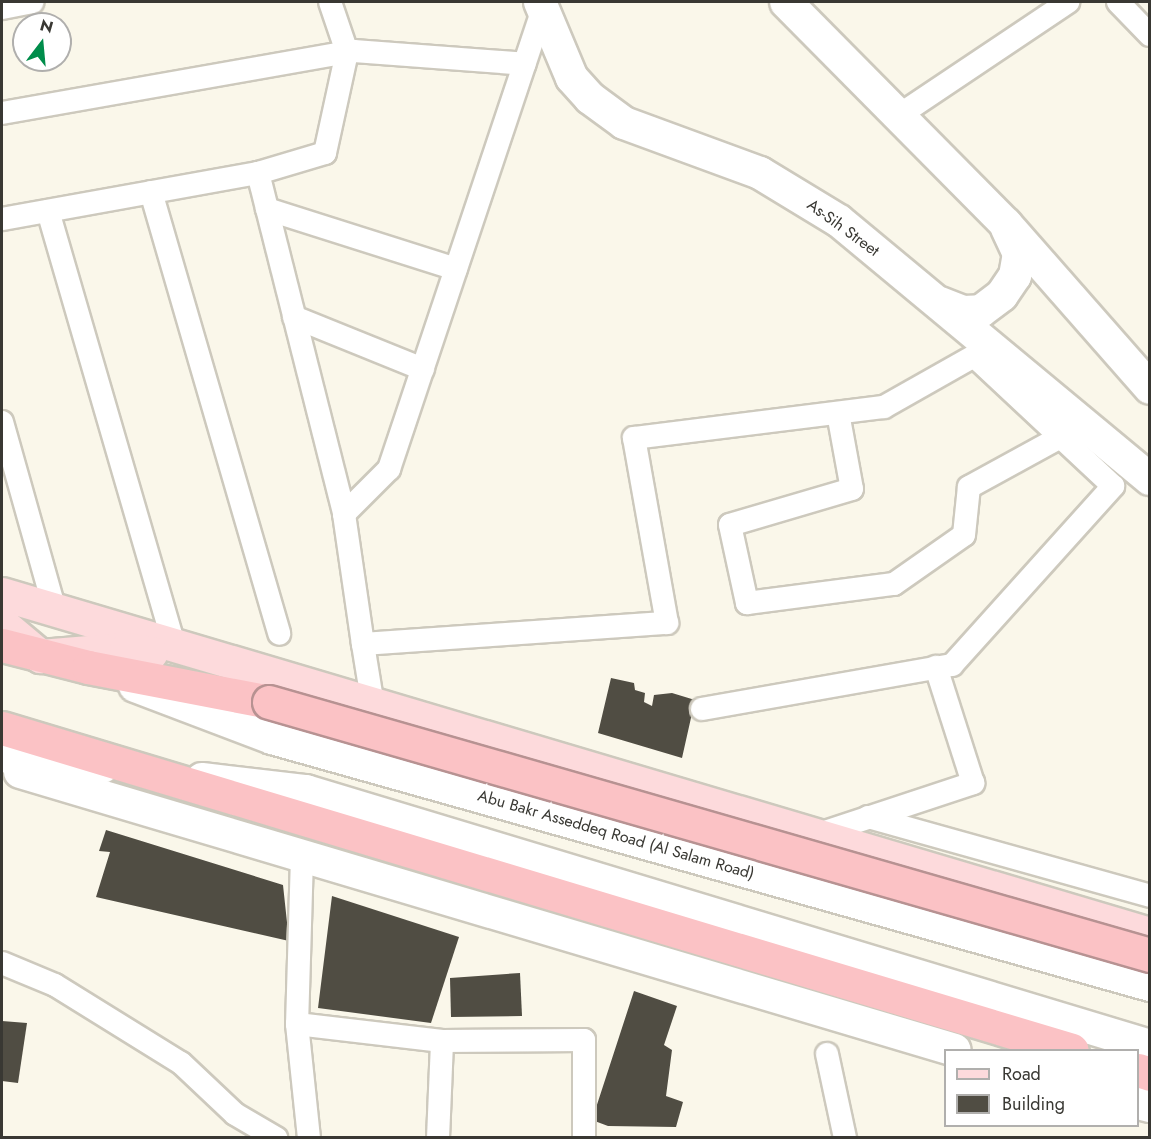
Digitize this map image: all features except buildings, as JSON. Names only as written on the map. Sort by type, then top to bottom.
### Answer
[{"type":"highway","name":"Abu Bakr Asseddeq Road (Al Salam Road)","points":[[2,645],[88,667],[269,702],[1149,955]]},
{"type":"highway","points":[[2,728],[1069,1049]]},
{"type":"main road","points":[[786,2],[1006,224],[1149,388]]},
{"type":"main road","name":"As-Sih Street","points":[[541,6],[572,78],[590,98],[624,123],[680,140],[760,173],[839,221],[931,300],[982,351],[1073,430],[1149,479]]},
{"type":"main road","points":[[931,300],[964,312],[981,311],[1002,295],[1015,276],[1019,254],[1006,224]]},
{"type":"main road","points":[[2,594],[224,662],[1137,930],[1137,982]]},
{"type":"main road","points":[[2,624],[40,656],[126,649],[224,662]]},
{"type":"main road","name":"Abu Bakr Asseddeq Road (Al Salam Road)","points":[[88,667],[272,738],[1137,982]]},
{"type":"main road","points":[[2,756],[306,791],[1149,1046]]},
{"type":"main road","points":[[2,767],[952,1049]]},
{"type":"street","points":[[2,8],[32,2]]},
{"type":"street","points":[[2,219],[258,173],[325,153],[347,52],[330,2]]},
{"type":"street","points":[[898,116],[1068,2]]},
{"type":"street","points":[[1119,2],[1149,35]]},
{"type":"street","points":[[344,514],[389,469],[525,64],[541,6]]},
{"type":"street","points":[[2,113],[347,52],[525,64]]},
{"type":"street","points":[[258,173],[344,514],[373,706]]},
{"type":"street","points":[[152,192],[279,634]]},
{"type":"street","points":[[267,209],[456,269]]},
{"type":"street","points":[[48,211],[175,647]]},
{"type":"street","points":[[294,317],[423,369]]},
{"type":"street","points":[[363,644],[668,623],[634,438],[884,407],[982,351]]},
{"type":"street","points":[[702,709],[952,665],[1113,486],[1073,430],[969,487],[964,535],[894,584],[747,603],[730,525],[852,489],[838,413]]},
{"type":"street","points":[[2,422],[55,611]]},
{"type":"street","points":[[813,836],[973,783],[936,668]]},
{"type":"street","points":[[868,817],[1149,896]]},
{"type":"street","points":[[302,857],[297,1024],[309,1137]]},
{"type":"street","points":[[2,963],[55,985],[181,1063],[235,1114],[276,1137]]},
{"type":"street","points":[[297,1024],[442,1041],[584,1041],[584,1137]]},
{"type":"street","points":[[438,1137],[442,1041]]},
{"type":"street","points":[[827,1054],[846,1137]]}]
